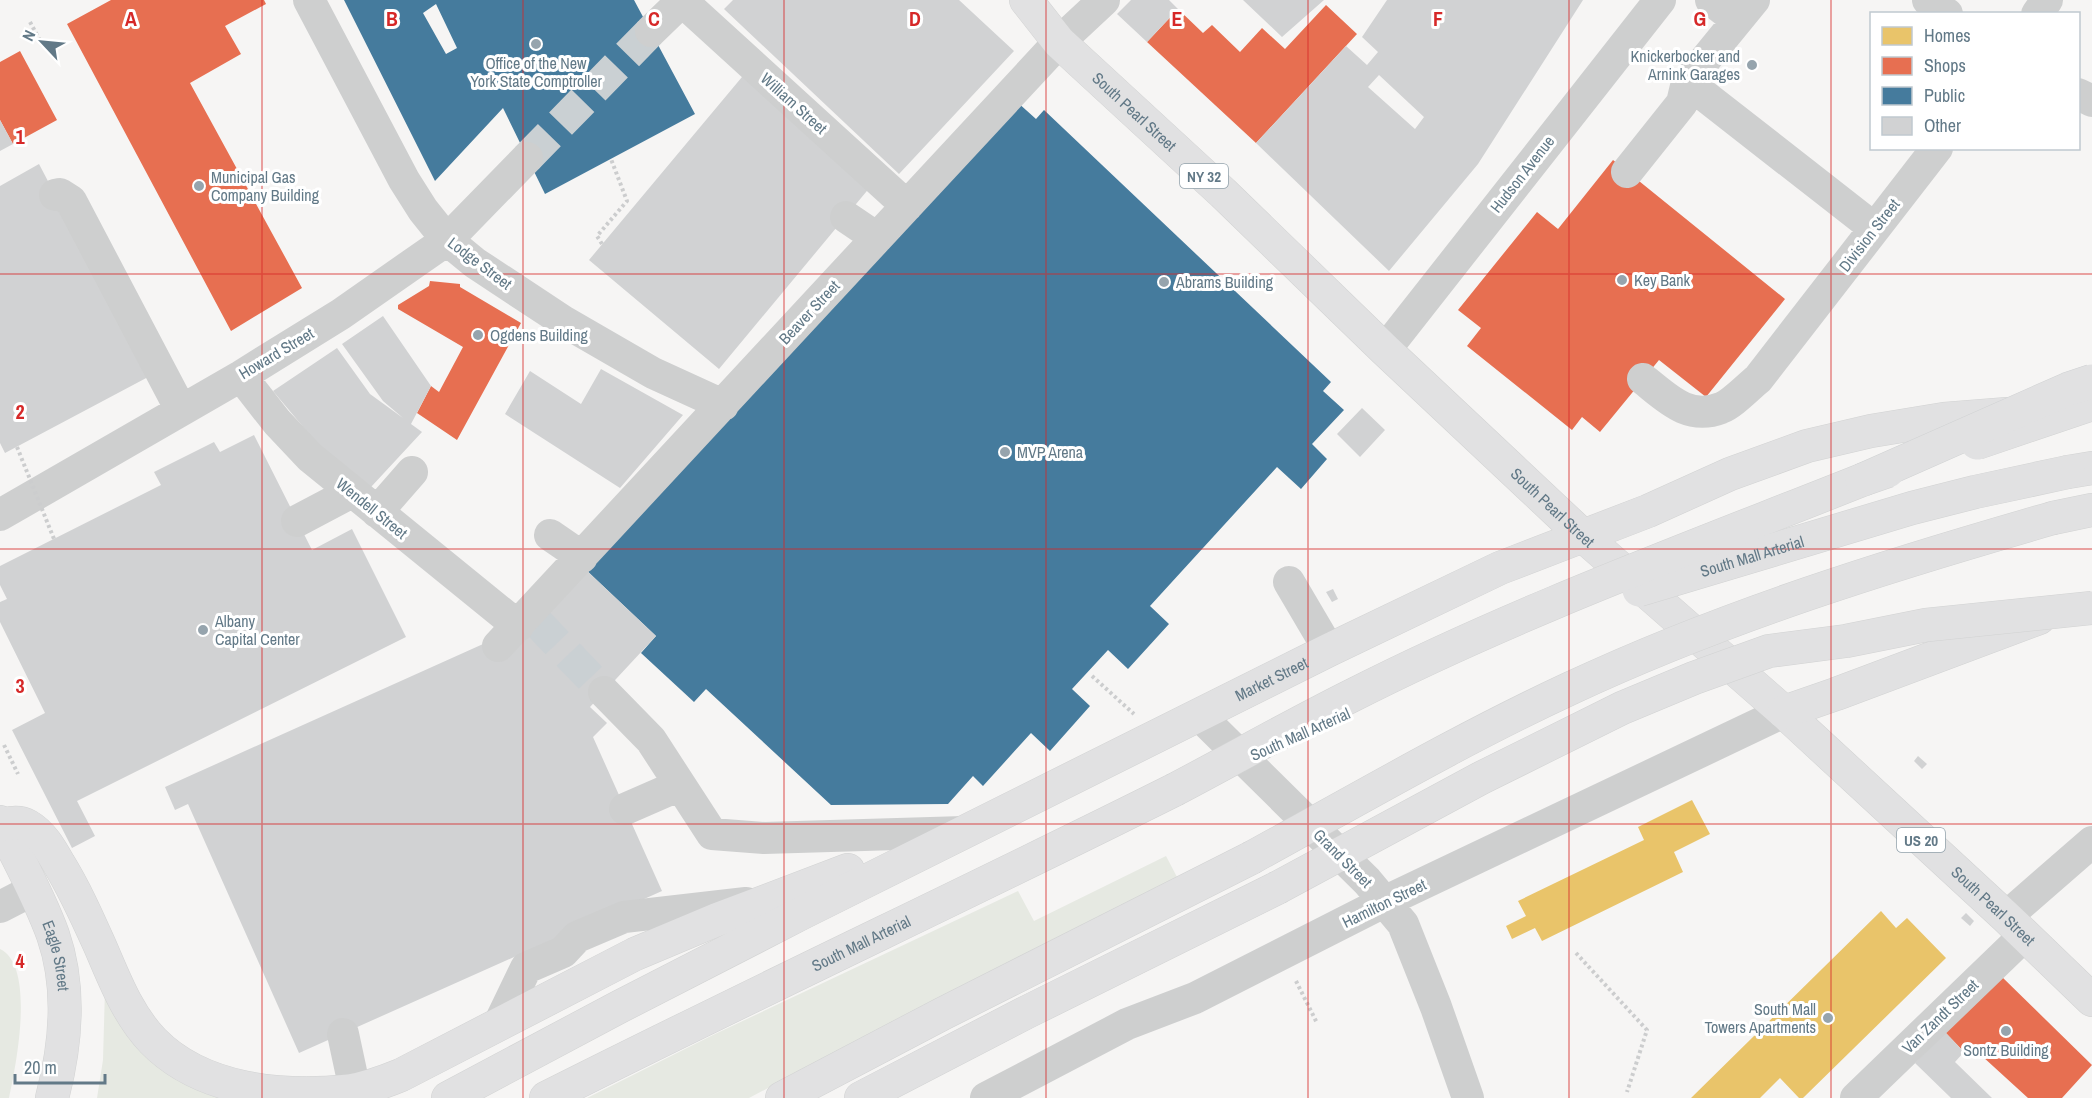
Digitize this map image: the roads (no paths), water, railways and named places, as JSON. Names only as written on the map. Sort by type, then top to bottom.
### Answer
[{"type":"main road","name":"South Pearl Street","points":[[1026,0],[1059,42],[1223,193],[1385,350],[1582,535],[1785,711],[2092,1000]]},
{"type":"main road","points":[[1174,790],[1351,695],[1455,647],[1563,600],[1862,480],[2068,389],[2092,381]]},
{"type":"main road","points":[[1862,480],[2092,404]]},
{"type":"main road","name":"Market Street","points":[[964,832],[1472,580],[1648,511],[1730,474],[1807,446],[1881,429],[1965,417],[2040,412],[2092,412]]},
{"type":"main road","name":"South Mall Arterial","points":[[546,1098],[1009,873],[1174,790],[1552,622],[1641,589],[1923,505],[2092,468]]},
{"type":"main road","points":[[782,1098],[944,1013],[1251,858],[1487,729],[1571,688],[1753,613],[1853,578],[1973,541],[2092,510]]},
{"type":"main road","points":[[1785,711],[1846,691],[2092,598]]},
{"type":"main road","points":[[861,1098],[1027,1012],[1277,888],[1481,778],[1622,708],[1694,678],[1769,651],[1926,625],[2092,608]]},
{"type":"main road","points":[[1,824],[15,822],[27,825],[37,832],[52,852],[82,905],[119,990],[133,1015],[152,1040],[172,1058],[218,1082],[266,1093],[321,1095],[355,1090],[401,1075],[635,954],[768,900],[884,857],[964,832]]},
{"type":"main road","name":"Eagle Street","points":[[1,824],[54,937],[61,965],[64,992],[63,1042],[52,1098]]},
{"type":"main road","points":[[448,1098],[619,1007],[964,832]]},
{"type":"main road","points":[[2059,967],[2092,978]]},
{"type":"street","name":"Lodge Street","points":[[309,0],[404,180],[423,210],[447,240],[475,263],[563,321],[654,373],[723,405]]},
{"type":"street","name":"Beaver Street","points":[[520,627],[582,556],[907,206],[962,126],[1104,0]]},
{"type":"street","name":"Hudson Avenue","points":[[1385,350],[1660,0]]},
{"type":"street","points":[[1627,172],[1682,103],[1687,82],[1746,10],[1711,0]]},
{"type":"street","points":[[1928,0],[1944,12]]},
{"type":"street","points":[[651,32],[682,1]]},
{"type":"street","name":"William Street","points":[[682,1],[907,206]]},
{"type":"street","points":[[1687,82],[1874,228]]},
{"type":"street","name":"Division Street","points":[[1642,379],[1678,406],[1697,413],[1723,408],[1758,378],[1935,150]]},
{"type":"street","name":"Howard Street","points":[[0,515],[341,314],[447,240],[527,158]]},
{"type":"street","points":[[55,195],[60,194],[71,201],[181,410]]},
{"type":"street","points":[[846,217],[877,238]]},
{"type":"street","name":"Wendell Street","points":[[241,375],[277,422],[310,457],[520,627]]},
{"type":"street","points":[[377,512],[412,472]]},
{"type":"street","points":[[297,520],[352,492]]},
{"type":"street","points":[[550,535],[582,556]]},
{"type":"street","points":[[1289,582],[1329,650]]},
{"type":"street","points":[[604,692],[651,740],[712,834],[764,838],[964,832]]},
{"type":"street","name":"Hamilton Street","points":[[986,1098],[1127,1024],[1195,998],[1384,902],[1785,711]]},
{"type":"street","name":"Grand Street","points":[[1199,715],[1366,881],[1403,924],[1436,1007],[1468,1098]]},
{"type":"street","points":[[625,809],[680,785]]},
{"type":"street","name":"Van Zandt Street","points":[[1856,1098],[2092,842]]},
{"type":"street","points":[[0,907],[33,890]]},
{"type":"street","points":[[499,1024],[517,964],[563,952],[577,938],[624,917],[768,900]]},
{"type":"street","points":[[343,1034],[355,1090]]},
{"type":"tunnel","points":[[527,158],[651,31]]},
{"type":"tunnel","points":[[535,620],[604,692]]},
{"type":"place","name":"Office of the New York State Comptroller","points":[[536,44]]},
{"type":"place","name":"Knickerbocker and Arnink Garages","points":[[1752,65]]},
{"type":"place","name":"Municipal Gas Company Building","points":[[199,186]]},
{"type":"place","name":"Key Bank","points":[[1622,280]]},
{"type":"place","name":"Abrams Building","points":[[1164,282]]},
{"type":"place","name":"Ogdens Building","points":[[478,335]]},
{"type":"place","name":"MVP Arena","points":[[1005,452]]},
{"type":"place","name":"Albany Capital Center","points":[[203,630]]},
{"type":"place","name":"South Mall Towers Apartments","points":[[1828,1018]]},
{"type":"place","name":"Sontz Building","points":[[2006,1031]]}]
